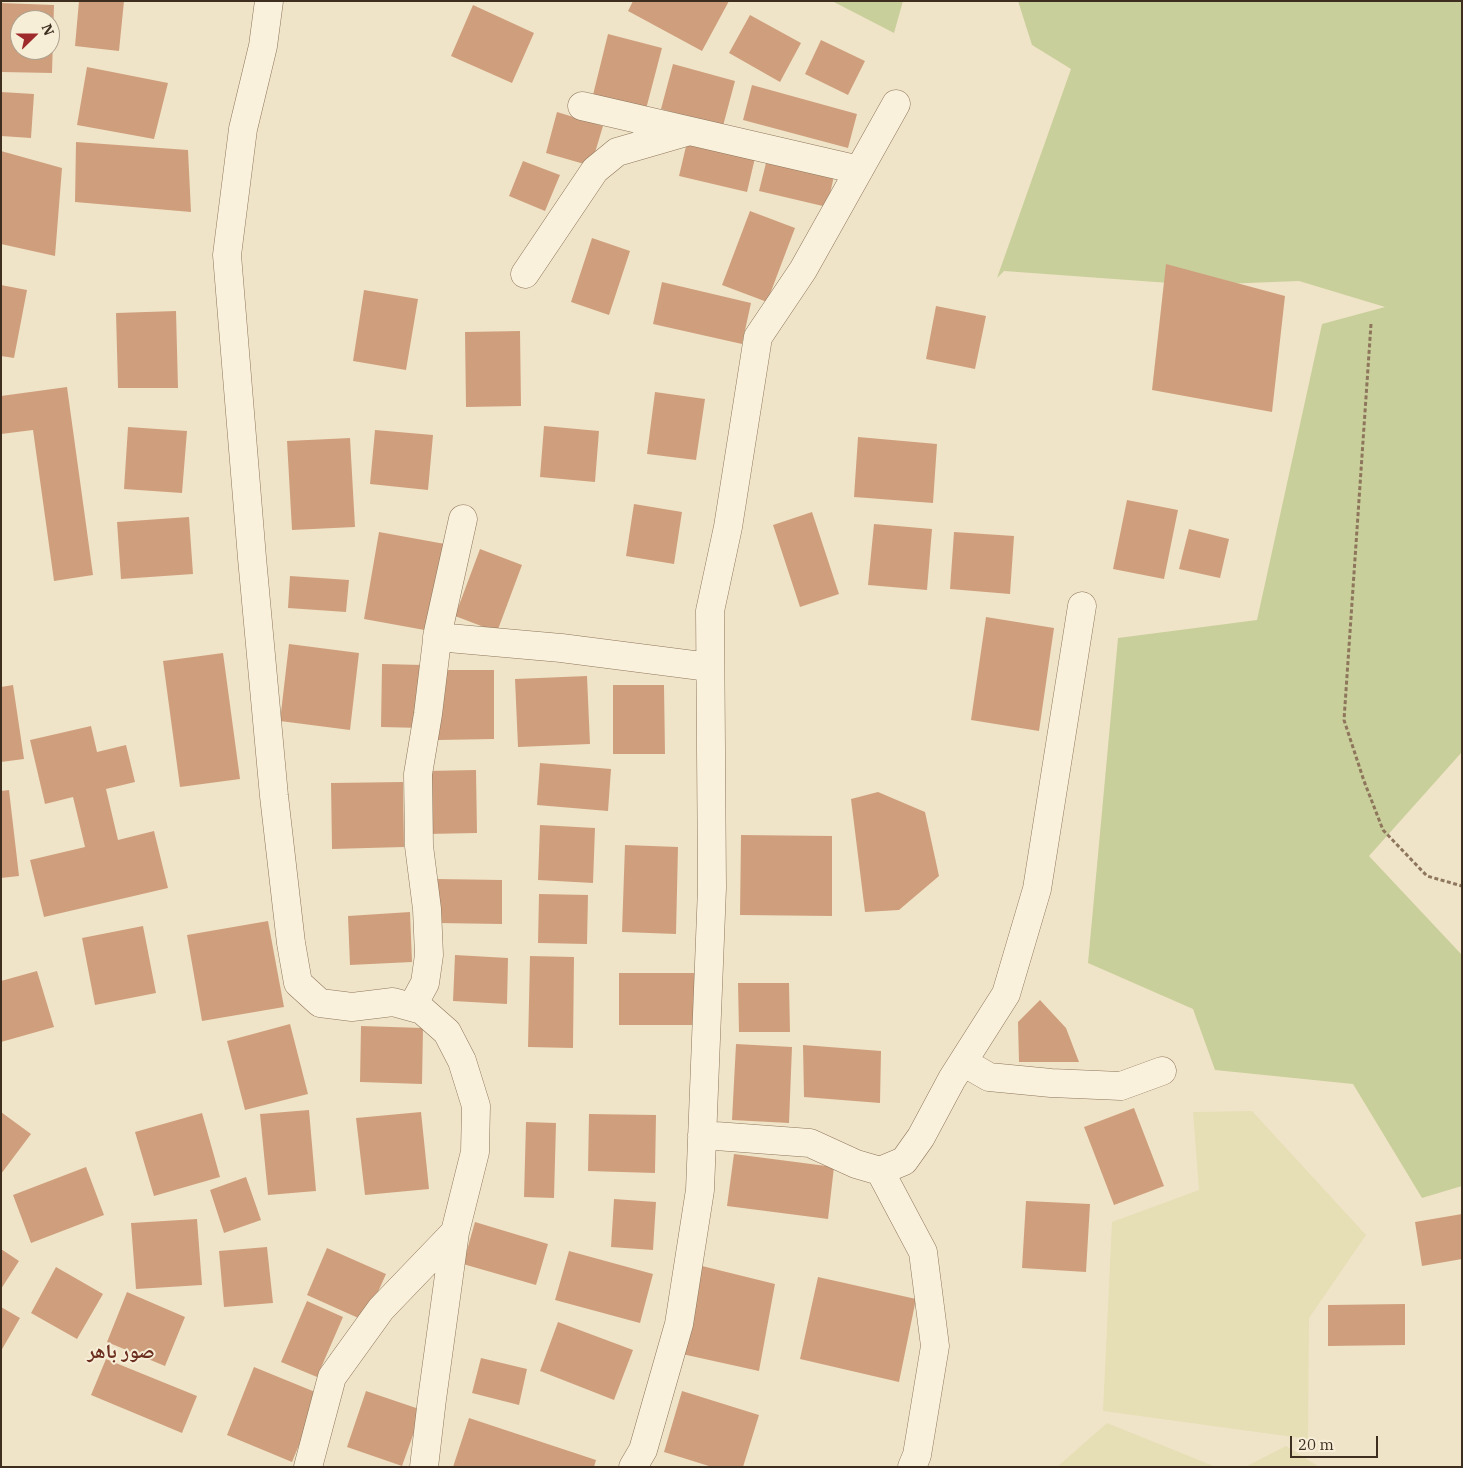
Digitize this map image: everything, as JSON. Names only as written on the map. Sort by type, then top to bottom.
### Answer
[{"type":"street","points":[[269,1],[263,46],[243,129],[227,255],[274,796],[291,943],[298,983],[320,1003],[352,1007],[393,1002],[422,1010],[447,1032],[462,1061],[476,1106],[475,1152],[455,1232],[424,1467]]},
{"type":"street","points":[[633,1467],[644,1450],[678,1324],[700,1190],[712,888],[710,611],[728,527],[758,338],[803,270],[896,104]]},
{"type":"street","points":[[582,106],[859,170]]},
{"type":"street","points":[[524,274],[595,170],[617,152],[690,131]]},
{"type":"street","points":[[412,1007],[425,983],[429,955],[427,909],[419,846],[418,774],[428,714],[437,637],[463,519]]},
{"type":"street","points":[[702,1135],[810,1143],[856,1164],[880,1171],[904,1161],[921,1137],[952,1079],[1006,994],[1037,889],[1082,606]]},
{"type":"street","points":[[437,637],[561,648],[710,667]]},
{"type":"street","points":[[963,1062],[990,1077],[1051,1083],[1121,1086],[1162,1070]]},
{"type":"street","points":[[880,1171],[923,1252],[935,1346],[917,1455],[912,1467]]},
{"type":"street","points":[[308,1467],[332,1377],[381,1309],[455,1232]]},
{"type":"path","points":[[1371,324],[1344,720],[1364,781],[1383,830],[1427,876],[1462,886]]},
{"type":"shaded area","points":[[1252,1111],[1366,1235],[1309,1318],[1308,1439],[1103,1411],[1112,1222],[1199,1190],[1193,1112]]},
{"type":"shaded area","points":[[1107,1423],[1216,1467],[1057,1467]]},
{"type":"shaded area","points":[[1286,1446],[1319,1467],[1245,1467]]},
{"type":"green space","points":[[832,1],[903,1],[894,33]]},
{"type":"green space","points":[[1018,1],[1462,1],[1462,752],[1369,856],[1462,955],[1462,1186],[1422,1198],[1353,1084],[1215,1070],[1193,1009],[1088,963],[1118,638],[1257,620],[1322,324],[1385,307],[1299,281],[1197,285],[1004,271],[997,278],[1071,69],[1032,45]]},
{"type":"building","points":[[79,1],[124,1],[119,51],[75,46]]},
{"type":"building","points":[[633,1],[729,1],[702,51],[628,11]]},
{"type":"building","points":[[1,3],[54,5],[54,10],[10,10],[10,60],[52,60],[52,73],[1,72]]},
{"type":"building","points":[[473,5],[534,33],[512,83],[451,56]]},
{"type":"building","points":[[750,15],[801,43],[780,82],[729,53]]},
{"type":"building","points":[[608,34],[662,48],[645,113],[592,99]]},
{"type":"building","points":[[821,40],[865,61],[848,95],[805,74]]},
{"type":"building","points":[[673,64],[735,81],[723,126],[661,109]]},
{"type":"building","points":[[87,67],[168,83],[154,139],[77,125]]},
{"type":"building","points":[[752,85],[857,114],[848,148],[743,120]]},
{"type":"building","points":[[1,92],[34,94],[31,138],[1,136]]},
{"type":"building","points":[[557,112],[603,126],[591,166],[546,153]]},
{"type":"building","points":[[76,142],[188,150],[191,212],[75,202]]},
{"type":"building","points":[[687,142],[755,158],[747,192],[679,176]]},
{"type":"building","points":[[1,151],[62,168],[55,256],[1,244]]},
{"type":"building","points":[[767,159],[834,176],[827,207],[759,191]]},
{"type":"building","points":[[523,161],[560,175],[545,211],[509,196]]},
{"type":"building","points":[[750,211],[795,228],[767,302],[722,285]]},
{"type":"building","points":[[592,238],[630,251],[609,315],[571,302]]},
{"type":"building","points":[[1166,264],[1285,296],[1272,412],[1152,390]]},
{"type":"building","points":[[662,282],[751,303],[742,344],[653,324]]},
{"type":"building","points":[[1,285],[27,290],[14,358],[1,356]]},
{"type":"building","points":[[364,290],[418,299],[406,370],[353,361]]},
{"type":"building","points":[[936,306],[986,316],[975,369],[926,359]]},
{"type":"building","points":[[176,311],[178,388],[118,388],[116,313]]},
{"type":"building","points":[[520,331],[521,406],[466,407],[465,332]]},
{"type":"building","points":[[67,387],[93,575],[54,581],[33,430],[1,434],[1,396]]},
{"type":"building","points":[[655,392],[705,399],[696,460],[647,454]]},
{"type":"building","points":[[544,426],[599,431],[595,482],[540,477]]},
{"type":"building","points":[[128,427],[187,431],[182,493],[124,489]]},
{"type":"building","points":[[375,430],[433,435],[428,490],[370,484]]},
{"type":"building","points":[[858,437],[937,444],[933,503],[854,497]]},
{"type":"building","points":[[350,438],[355,527],[292,530],[287,441]]},
{"type":"building","points":[[1127,500],[1178,510],[1164,579],[1113,569]]},
{"type":"building","points":[[634,504],[682,512],[674,564],[626,556]]},
{"type":"building","points":[[812,512],[839,594],[800,607],[773,525]]},
{"type":"building","points":[[189,517],[193,574],[121,579],[117,522]]},
{"type":"building","points":[[874,524],[932,529],[927,590],[868,585]]},
{"type":"building","points":[[1189,529],[1229,539],[1220,578],[1179,569]]},
{"type":"building","points":[[379,532],[445,544],[430,631],[364,619]]},
{"type":"building","points":[[954,532],[1014,536],[1010,594],[950,589]]},
{"type":"building","points":[[480,549],[522,565],[497,632],[455,616]]},
{"type":"building","points":[[290,576],[349,580],[346,612],[288,608]]},
{"type":"building","points":[[986,617],[1054,628],[1039,731],[971,720]]},
{"type":"building","points":[[289,644],[359,653],[350,730],[280,721]]},
{"type":"building","points":[[223,653],[240,779],[180,787],[163,661]]},
{"type":"building","points":[[382,664],[423,665],[422,728],[381,727]]},
{"type":"building","points":[[437,670],[494,670],[494,739],[438,740]]},
{"type":"building","points":[[587,676],[590,744],[518,747],[515,679]]},
{"type":"building","points":[[13,685],[24,759],[1,762],[1,687]]},
{"type":"building","points":[[613,685],[664,685],[665,754],[613,754]]},
{"type":"building","points":[[91,726],[97,752],[126,745],[135,782],[106,789],[118,840],[154,831],[168,888],[44,917],[30,860],[85,847],[73,797],[45,804],[30,740]]},
{"type":"building","points":[[540,763],[611,769],[608,811],[537,805]]},
{"type":"building","points":[[476,770],[477,833],[427,834],[426,771]]},
{"type":"building","points":[[403,782],[404,847],[332,849],[331,783]]},
{"type":"building","points":[[9,790],[19,876],[1,878],[1,791]]},
{"type":"building","points":[[878,792],[925,812],[939,876],[899,910],[865,912],[851,799]]},
{"type":"building","points":[[540,825],[595,828],[593,883],[538,880]]},
{"type":"building","points":[[741,835],[832,836],[832,916],[740,915]]},
{"type":"building","points":[[625,845],[678,847],[676,934],[622,932]]},
{"type":"building","points":[[437,879],[502,880],[502,924],[437,923]]},
{"type":"building","points":[[539,894],[588,895],[587,944],[538,943]]},
{"type":"building","points":[[410,912],[412,962],[350,965],[348,916]]},
{"type":"building","points":[[268,921],[284,1007],[202,1021],[187,935]]},
{"type":"building","points":[[143,926],[156,993],[95,1005],[82,938]]},
{"type":"building","points":[[455,955],[508,958],[507,1004],[453,1001]]},
{"type":"building","points":[[530,956],[574,957],[573,1048],[528,1047]]},
{"type":"building","points":[[37,971],[54,1027],[1,1042],[1,981]]},
{"type":"building","points":[[619,973],[696,973],[696,1025],[619,1025]]},
{"type":"building","points":[[738,983],[789,983],[790,1032],[739,1032]]},
{"type":"building","points":[[1040,1000],[1066,1028],[1079,1062],[1019,1062],[1018,1022]]},
{"type":"building","points":[[290,1024],[308,1094],[245,1110],[227,1041]]},
{"type":"building","points":[[361,1026],[423,1028],[422,1084],[360,1082]]},
{"type":"building","points":[[736,1044],[792,1047],[789,1123],[732,1120]]},
{"type":"building","points":[[803,1045],[881,1051],[880,1103],[804,1097]]},
{"type":"building","points":[[1134,1108],[1164,1186],[1114,1205],[1084,1127]]},
{"type":"building","points":[[309,1110],[316,1191],[268,1195],[260,1114]]},
{"type":"building","points":[[1,1112],[31,1134],[1,1174]]},
{"type":"building","points":[[421,1112],[429,1189],[365,1195],[356,1118]]},
{"type":"building","points":[[202,1113],[220,1177],[154,1196],[135,1132]]},
{"type":"building","points":[[589,1114],[656,1115],[655,1173],[588,1171]]},
{"type":"building","points":[[526,1122],[556,1123],[554,1198],[524,1197]]},
{"type":"building","points":[[734,1154],[834,1167],[828,1219],[727,1206]]},
{"type":"building","points":[[86,1167],[104,1215],[31,1243],[13,1195]]},
{"type":"building","points":[[246,1177],[261,1220],[224,1233],[210,1190]]},
{"type":"building","points":[[614,1199],[656,1202],[653,1250],[611,1247]]},
{"type":"building","points":[[1026,1201],[1090,1204],[1086,1272],[1022,1268]]},
{"type":"building","points":[[1462,1214],[1462,1259],[1422,1266],[1415,1222]]},
{"type":"building","points":[[197,1219],[202,1285],[136,1289],[131,1223]]},
{"type":"building","points":[[475,1222],[548,1244],[536,1285],[463,1264]]},
{"type":"building","points":[[267,1247],[273,1303],[224,1307],[219,1251]]},
{"type":"building","points":[[327,1248],[386,1274],[365,1321],[307,1295]]},
{"type":"building","points":[[1,1249],[19,1261],[1,1289]]},
{"type":"building","points":[[569,1251],[653,1274],[640,1323],[555,1300]]},
{"type":"building","points":[[698,1265],[775,1284],[759,1371],[682,1354]]},
{"type":"building","points":[[56,1267],[103,1294],[77,1339],[31,1313]]},
{"type":"building","points":[[818,1277],[916,1299],[899,1382],[800,1359]]},
{"type":"building","points":[[127,1292],[185,1317],[165,1366],[107,1342]]},
{"type":"building","points":[[307,1301],[343,1317],[317,1377],[281,1362]]},
{"type":"building","points":[[1405,1304],[1405,1345],[1328,1346],[1328,1305]]},
{"type":"building","points":[[1,1307],[20,1318],[1,1351]]},
{"type":"building","points":[[558,1322],[633,1350],[614,1400],[540,1371]]},
{"type":"building","points":[[481,1358],[527,1369],[519,1405],[472,1393]]},
{"type":"building","points":[[106,1359],[197,1396],[182,1433],[91,1395]]},
{"type":"building","points":[[254,1367],[320,1394],[292,1462],[227,1435]]},
{"type":"building","points":[[366,1391],[422,1410],[402,1466],[347,1447]]},
{"type":"building","points":[[682,1391],[759,1415],[743,1467],[712,1467],[664,1452]]},
{"type":"building","points":[[469,1418],[596,1460],[594,1467],[453,1467]]},
{"type":"district","name":"صور باهر","points":[[121,1352]]}]
